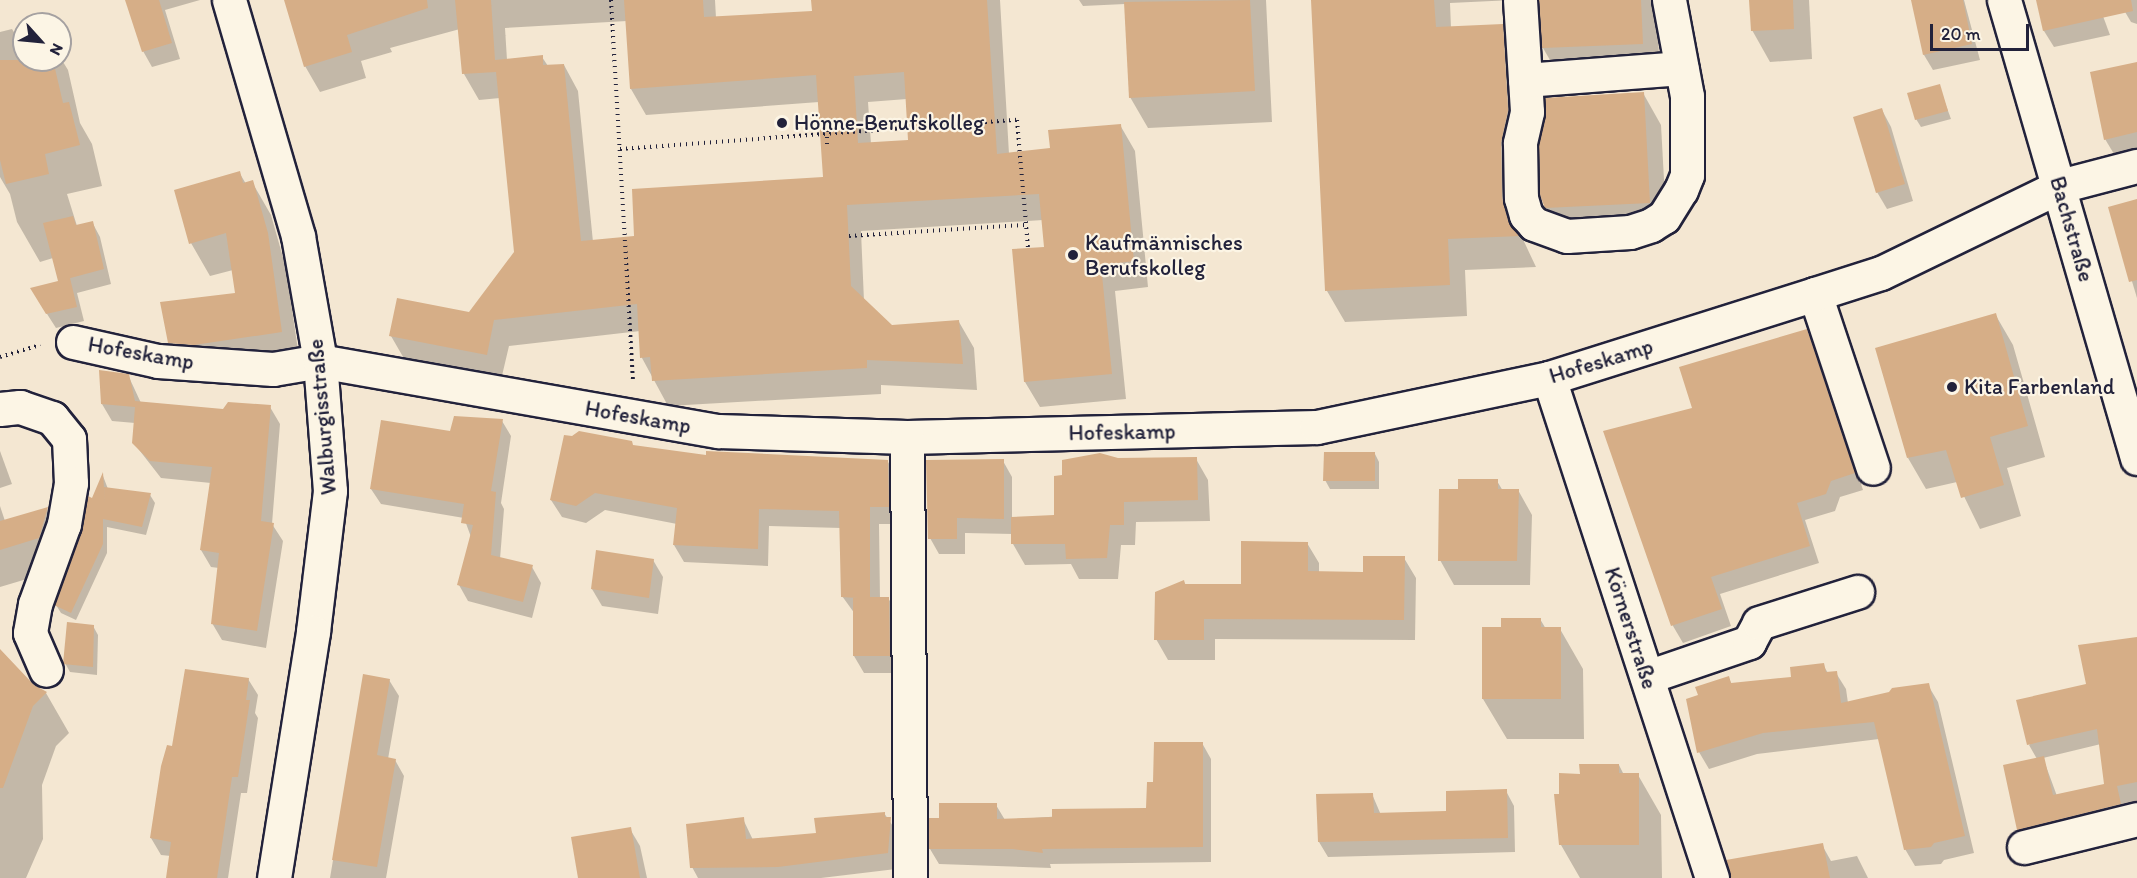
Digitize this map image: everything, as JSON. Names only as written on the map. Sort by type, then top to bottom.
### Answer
[{"type":"street","name":"Walburgisstraße","points":[[229,0],[298,236],[320,361],[330,491],[314,632],[274,878]]},
{"type":"street","points":[[1520,0],[1527,111],[1520,143],[1521,198],[1526,215],[1548,232],[1567,236],[1630,232],[1664,217],[1687,175],[1687,96],[1669,0]]},
{"type":"street","name":"Bachstraße","points":[[2004,0],[2060,186],[2137,458]]},
{"type":"street","points":[[1525,80],[1682,69]]},
{"type":"street","name":"Hofeskamp","points":[[74,342],[158,361],[273,369],[320,361],[718,431],[907,437],[1317,427],[1549,378],[1881,273],[2060,186],[2137,166]]},
{"type":"street","points":[[1815,294],[1873,468]]},
{"type":"street","name":"Körnerstraße","points":[[1549,378],[1712,878]]},
{"type":"street","points":[[0,409],[20,407],[52,418],[69,439],[72,483],[64,524],[36,604],[30,633],[46,670]]},
{"type":"street","points":[[907,437],[910,878]]},
{"type":"street","points":[[1647,677],[1749,642],[1760,623],[1857,592]]},
{"type":"street","points":[[2024,847],[2137,819]]},
{"type":"path","points":[[611,0],[635,416]]},
{"type":"path","points":[[620,149],[1017,120],[1028,248]]},
{"type":"path","points":[[827,125],[827,144]]},
{"type":"path","points":[[849,236],[1025,225]]},
{"type":"path","points":[[0,357],[55,340],[74,342]]},
{"type":"building","points":[[125,0],[159,0],[172,43],[142,52]]},
{"type":"building","points":[[284,0],[427,0],[428,8],[347,35],[352,52],[304,67]]},
{"type":"building","points":[[455,0],[491,0],[495,60],[543,55],[543,65],[564,64],[581,241],[634,236],[632,189],[823,177],[816,75],[630,89],[624,0],[703,0],[704,17],[812,11],[811,0],[987,0],[997,154],[1050,148],[1048,130],[1121,124],[1134,261],[1101,265],[1112,374],[1024,382],[1012,249],[1044,247],[1039,194],[847,205],[851,286],[892,325],[959,320],[963,364],[867,360],[867,368],[652,381],[650,357],[640,358],[637,304],[494,320],[487,355],[389,336],[397,298],[469,312],[514,252],[496,72],[462,74]],"holes":[[[904,72],[908,140],[858,143],[854,76]]]},
{"type":"building","points":[[1250,0],[1255,91],[1129,98],[1124,2]]},
{"type":"building","points":[[1311,0],[1434,0],[1436,27],[1503,24],[1508,110],[1501,143],[1502,198],[1508,221],[1520,236],[1448,239],[1450,285],[1325,291]]},
{"type":"building","points":[[1539,0],[1641,0],[1643,44],[1542,48]]},
{"type":"building","points":[[1749,0],[1793,0],[1794,29],[1751,31]]},
{"type":"building","points":[[1911,0],[1963,0],[1972,44],[1923,55]]},
{"type":"building","points":[[2036,0],[2131,0],[2133,11],[2043,31]]},
{"type":"building","points":[[0,60],[12,60],[12,72],[56,72],[63,103],[69,102],[80,145],[45,154],[49,174],[6,184],[0,160]]},
{"type":"building","points":[[2137,62],[2137,132],[2104,140],[2090,72]]},
{"type":"building","points":[[1940,84],[1948,111],[1915,120],[1907,93]]},
{"type":"building","points":[[1644,92],[1650,203],[1545,208],[1540,195],[1539,145],[1545,98]]},
{"type":"building","points":[[1882,108],[1905,184],[1876,193],[1853,117]]},
{"type":"building","points":[[240,171],[243,183],[253,180],[268,233],[282,332],[194,345],[168,343],[160,302],[235,293],[226,233],[189,244],[174,190]]},
{"type":"building","points":[[2137,199],[2137,280],[2129,282],[2108,207]]},
{"type":"building","points":[[73,216],[76,225],[93,221],[104,269],[70,278],[77,307],[46,314],[30,288],[58,281],[43,223]]},
{"type":"building","name":"Kita Farbenland","points":[[1996,313],[2028,426],[1990,437],[2004,485],[1961,498],[1946,450],[1907,458],[1875,348]]},
{"type":"building","points":[[1807,329],[1855,473],[1831,481],[1826,494],[1797,503],[1810,546],[1711,577],[1722,609],[1671,626],[1603,431],[1692,408],[1679,367]]},
{"type":"building","points":[[99,370],[129,374],[135,401],[223,409],[228,402],[271,405],[261,521],[274,523],[257,631],[211,624],[219,553],[200,550],[212,467],[150,461],[132,443],[135,407],[101,404]]},
{"type":"building","points":[[454,416],[503,419],[491,491],[496,492],[491,555],[533,565],[523,602],[457,585],[473,525],[461,523],[464,504],[370,489],[381,420],[450,431]]},
{"type":"building","points":[[579,431],[632,441],[633,445],[706,455],[706,451],[888,460],[889,507],[870,507],[870,597],[889,597],[890,656],[853,656],[853,598],[858,598],[841,597],[839,511],[759,509],[758,549],[673,545],[677,508],[595,493],[576,506],[550,500],[564,435],[572,436]]},
{"type":"building","points":[[1324,452],[1375,452],[1375,481],[1323,481]]},
{"type":"building","points":[[1100,453],[1118,458],[1197,457],[1198,500],[1124,502],[1124,525],[1110,525],[1107,558],[1066,559],[1065,544],[1011,544],[1011,517],[1054,515],[1054,476],[1062,475],[1062,460]]},
{"type":"building","points":[[1004,459],[1004,519],[957,518],[957,539],[928,539],[926,460]]},
{"type":"building","points":[[103,472],[105,506],[104,487],[151,493],[142,527],[103,519],[103,544],[71,613],[54,605],[82,530],[88,496],[92,498]]},
{"type":"building","points":[[1458,479],[1498,479],[1498,489],[1519,489],[1517,561],[1438,561],[1439,489],[1458,489]]},
{"type":"building","points":[[48,507],[39,538],[0,550],[0,521]]},
{"type":"building","points":[[1241,541],[1308,542],[1308,571],[1363,572],[1363,556],[1405,556],[1404,620],[1204,619],[1204,640],[1154,640],[1155,592],[1184,580],[1185,584],[1241,584]]},
{"type":"building","points":[[596,550],[654,559],[649,598],[591,589]]},
{"type":"building","points":[[1501,618],[1541,618],[1541,627],[1561,627],[1561,699],[1482,699],[1482,627],[1501,627]]},
{"type":"building","points":[[67,622],[94,625],[93,667],[63,664]]},
{"type":"building","points":[[2137,637],[2137,782],[2117,786],[2121,804],[2017,830],[2003,765],[2044,756],[2053,795],[2104,784],[2097,729],[2027,745],[2016,700],[2086,684],[2078,645]]},
{"type":"building","points":[[0,649],[34,685],[47,692],[33,706],[3,788],[0,788]]},
{"type":"building","points":[[1824,663],[1826,672],[1837,671],[1841,703],[1889,692],[1892,688],[1929,683],[1965,836],[1934,843],[1931,847],[1904,850],[1874,722],[1763,733],[1697,753],[1686,699],[1698,695],[1695,687],[1729,676],[1731,683],[1791,677],[1790,667]]},
{"type":"building","points":[[185,669],[249,678],[246,700],[250,700],[238,777],[232,777],[217,878],[166,878],[171,842],[150,838],[161,766],[167,745],[172,746]]},
{"type":"building","points":[[363,674],[390,679],[377,755],[396,759],[377,867],[332,860]]},
{"type":"building","points":[[1154,742],[1203,742],[1203,847],[1042,849],[1043,853],[1013,849],[929,849],[928,818],[939,818],[939,803],[997,803],[997,819],[1052,817],[1052,809],[1146,808],[1147,782],[1153,782]]},
{"type":"building","points":[[1579,764],[1619,764],[1619,773],[1639,773],[1639,845],[1559,845],[1554,794],[1559,794],[1559,773],[1580,774]]},
{"type":"building","points":[[1507,789],[1508,838],[1318,842],[1316,794],[1373,793],[1374,813],[1446,811],[1446,791]]},
{"type":"building","points":[[885,812],[885,817],[891,817],[888,853],[778,867],[690,868],[686,824],[744,817],[746,839],[816,833],[814,818]]},
{"type":"building","points":[[631,827],[640,878],[578,878],[571,837]]},
{"type":"building","points":[[1823,843],[1830,878],[1730,878],[1726,860]]},
{"type":"place","name":"Hönne-Berufskolleg","points":[[782,123]]},
{"type":"place","name":"Kaufmännisches Berufskolleg","points":[[1073,255]]},
{"type":"place","name":"Kita Farbenland","points":[[1952,387]]}]
